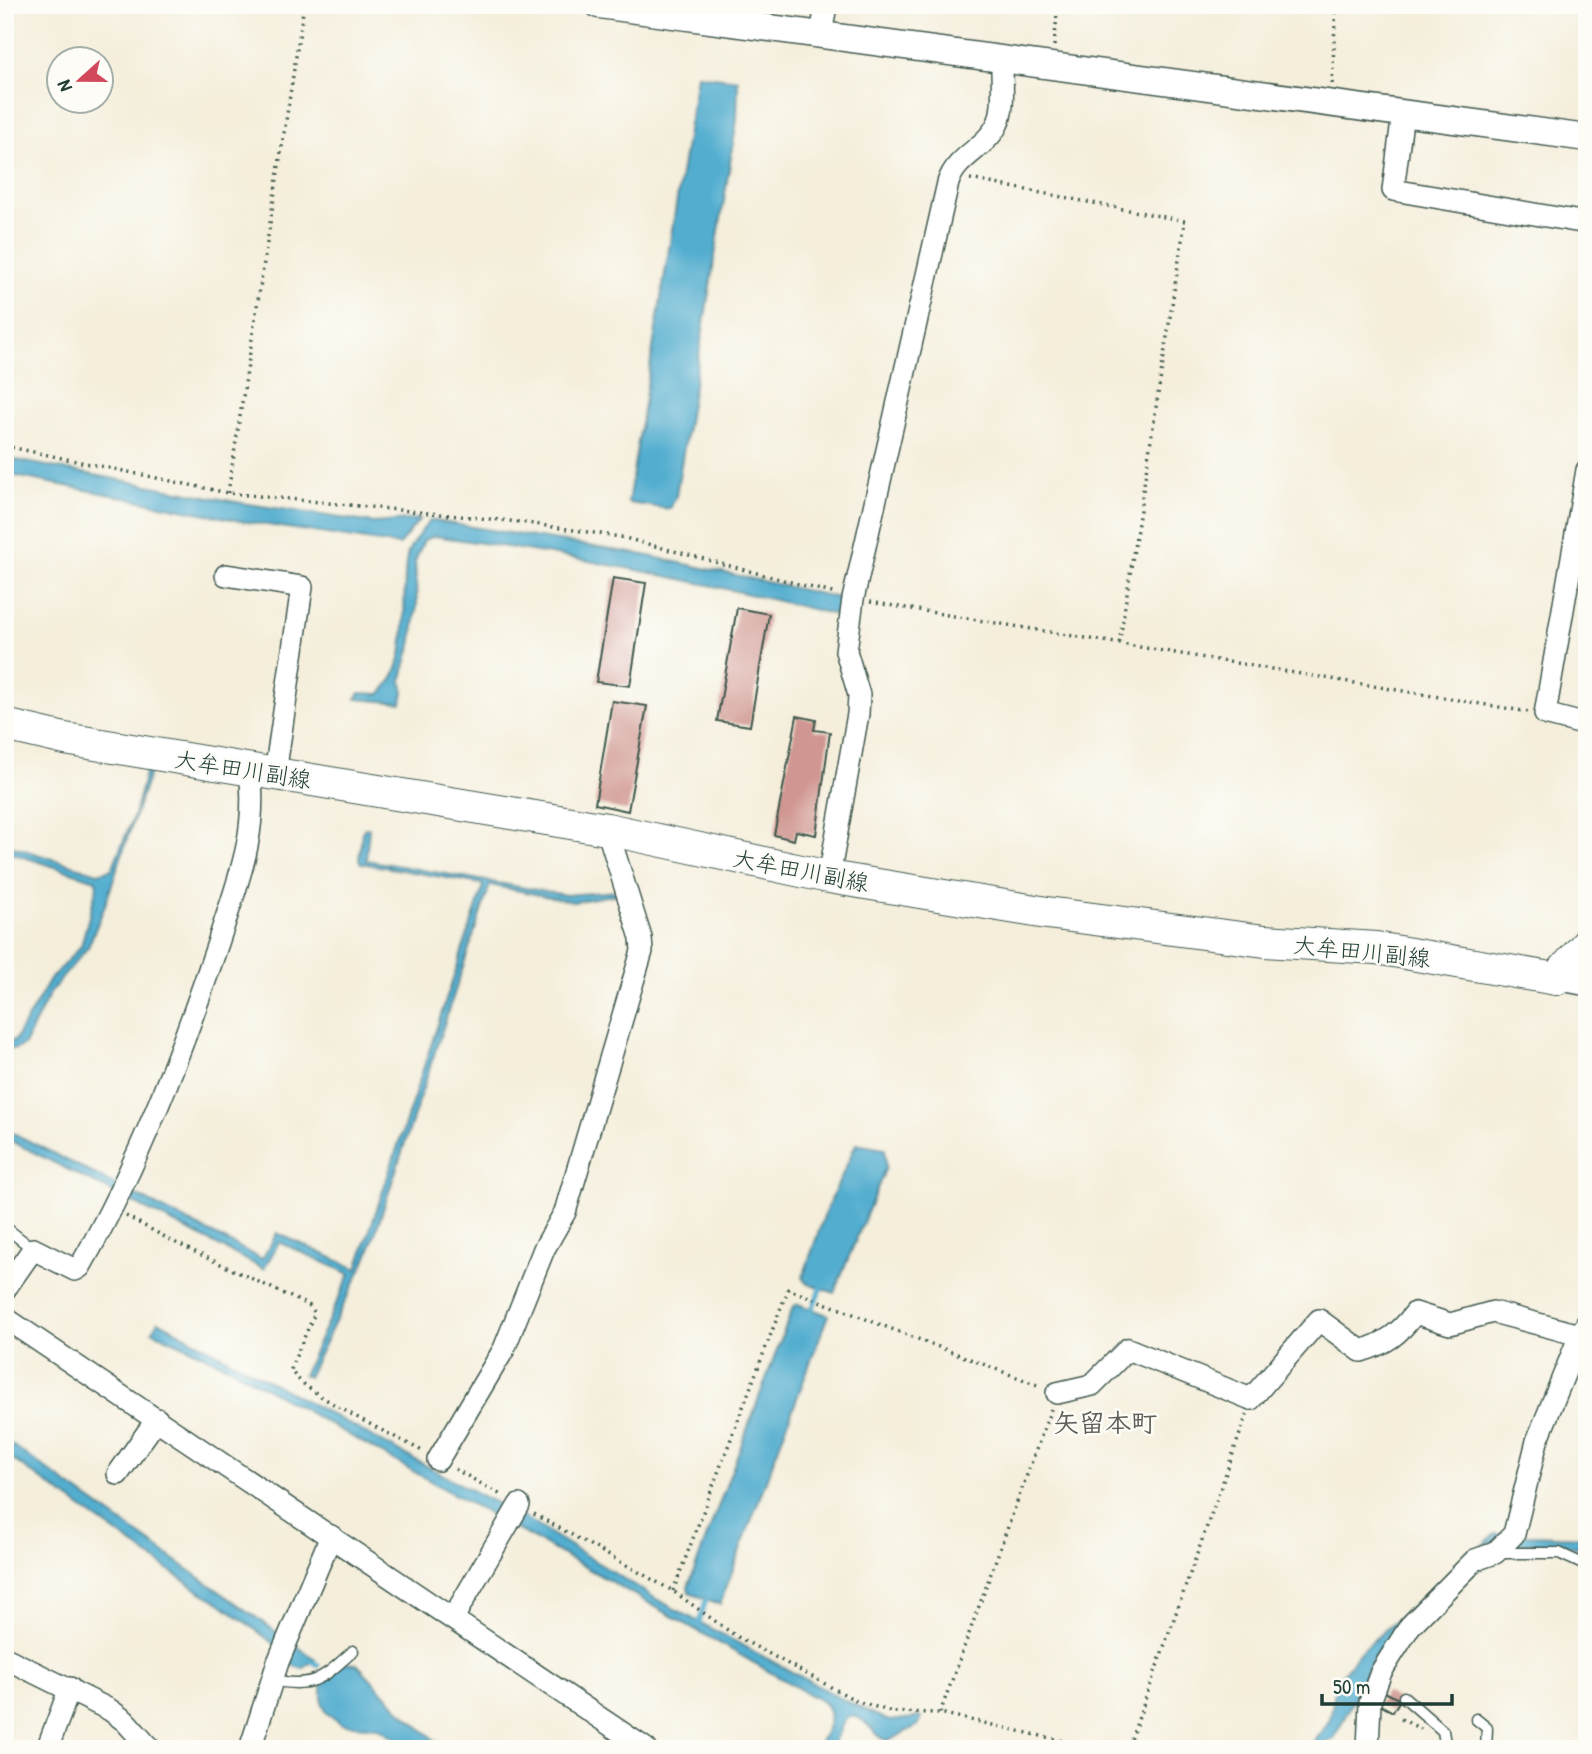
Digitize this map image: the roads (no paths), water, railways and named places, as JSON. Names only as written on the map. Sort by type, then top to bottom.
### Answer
[{"type":"main road","name":"大牟田川副線","points":[[5,725],[65,739],[607,829],[829,877],[1047,913],[1265,941],[1376,948],[1572,982],[1587,944]]},
{"type":"street","points":[[599,5],[1587,138]]},
{"type":"street","points":[[821,35],[826,5]]},
{"type":"street","points":[[829,877],[858,714],[859,695],[846,651],[853,599],[951,175],[957,164],[990,137],[999,122],[1002,58]]},
{"type":"street","points":[[1403,113],[1392,190],[1587,223]]},
{"type":"street","points":[[1587,470],[1545,714],[1587,726]]},
{"type":"street","points":[[5,1289],[33,1249],[68,1268],[75,1270],[80,1267],[162,1100],[190,1029],[236,893],[249,848],[254,804],[302,587],[226,575]]},
{"type":"street","points":[[438,1460],[504,1349],[544,1249],[565,1212],[642,951],[641,939],[607,829]]},
{"type":"street","points":[[1057,1393],[1092,1385],[1128,1349],[1251,1399],[1319,1320],[1361,1351],[1386,1343],[1402,1331],[1415,1313],[1440,1324],[1450,1324],[1493,1311],[1584,1329],[1537,1441],[1514,1534],[1495,1553],[1475,1560],[1410,1626],[1381,1672],[1370,1702],[1368,1749]]},
{"type":"street","points":[[5,1318],[646,1749]]},
{"type":"street","points":[[118,1474],[156,1419]]},
{"type":"street","points":[[453,1618],[505,1534],[517,1509]]},
{"type":"street","points":[[250,1749],[275,1671],[331,1536]]},
{"type":"street","points":[[5,1658],[70,1688],[125,1721],[150,1749]]},
{"type":"street","points":[[47,1749],[70,1688]]},
{"type":"lane","points":[[5,1227],[33,1249]]},
{"type":"lane","points":[[1495,1553],[1559,1553],[1587,1566]]},
{"type":"lane","points":[[275,1671],[294,1685],[321,1680],[353,1651]]},
{"type":"lane","points":[[1404,1697],[1443,1731],[1446,1749]]},
{"type":"lane","points":[[1476,1719],[1487,1728],[1486,1749]]},
{"type":"water","points":[[697,75],[738,80],[737,120],[676,496],[670,509],[628,503]]},
{"type":"water","points":[[5,458],[242,503],[374,523],[420,519],[399,545],[241,521],[5,474]]},
{"type":"water","points":[[430,520],[644,555],[844,599],[840,616],[638,570],[434,536],[424,540],[415,561],[417,605],[411,646],[401,681],[404,691],[402,703],[356,699],[360,693],[380,694],[398,665],[404,629],[408,552]]},
{"type":"water","points":[[146,769],[150,771],[104,908],[88,947],[51,991],[24,1045],[16,1049],[5,1049],[5,1039],[11,1042],[15,1040],[51,978],[81,946],[97,886],[96,880],[5,851],[5,844],[98,873],[112,869],[134,815]]},
{"type":"water","points":[[369,828],[366,860],[566,895],[617,891],[618,894],[574,902],[490,885],[368,1255],[308,1377],[303,1375],[350,1274],[279,1242],[264,1269],[5,1138],[5,1129],[262,1259],[277,1233],[357,1269],[483,888],[482,884],[361,863],[362,832]]},
{"type":"water","points":[[856,1144],[885,1149],[886,1167],[834,1293],[805,1282],[803,1277],[825,1213]]},
{"type":"water","points":[[798,1304],[828,1315],[720,1604],[689,1593],[688,1587],[793,1307]]},
{"type":"water","points":[[158,1321],[501,1506],[496,1518],[225,1365],[152,1331]]},
{"type":"water","points":[[5,1440],[315,1659],[303,1669],[291,1665],[289,1655],[217,1601],[5,1454]]},
{"type":"water","points":[[517,1513],[658,1600],[846,1701],[889,1721],[922,1719],[917,1726],[888,1741],[851,1715],[845,1719],[831,1749],[816,1749],[829,1719],[827,1707],[823,1702],[512,1527]]},
{"type":"water","points":[[1495,1534],[1587,1537],[1587,1550],[1562,1544],[1488,1543],[1410,1616],[1373,1659],[1334,1739],[1326,1742],[1320,1749],[1310,1749],[1330,1719],[1337,1681],[1360,1652]]},
{"type":"water","points":[[344,1662],[357,1664],[401,1711],[445,1749],[410,1749],[378,1727],[342,1724],[327,1713],[322,1702],[322,1682]]},
{"type":"waterway","points":[[812,1309],[821,1288]]},
{"type":"waterway","points":[[699,1623],[706,1600]]},
{"type":"waterway","points":[[309,1659],[318,1665]]},
{"type":"district","name":"矢留本町","points":[[1105,1422]]}]
